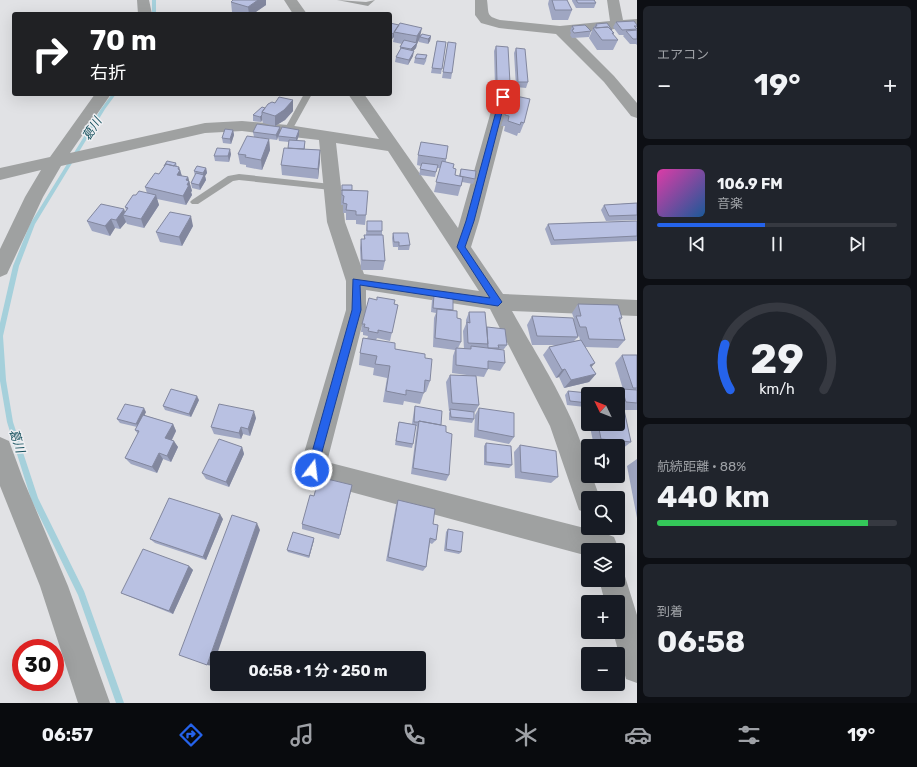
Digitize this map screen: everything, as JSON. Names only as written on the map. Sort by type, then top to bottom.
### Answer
[{"type":"street","points":[[143,0],[145,12]]},
{"type":"street","points":[[290,0],[299,12]]},
{"type":"street","points":[[481,0],[482,15],[486,20],[499,24],[560,30],[637,23]]},
{"type":"street","points":[[614,0],[617,24]]},
{"type":"street","points":[[560,30],[609,79],[637,113]]},
{"type":"street","points":[[0,269],[34,197],[57,159],[103,96]]},
{"type":"street","points":[[357,96],[393,146],[498,302],[561,423],[585,491]]},
{"type":"street","points":[[461,247],[470,221],[503,97]]},
{"type":"street","points":[[0,174],[57,159],[205,128],[242,126],[288,130],[393,146]]},
{"type":"street","points":[[326,136],[336,222],[356,282],[356,310],[312,470],[602,542]]},
{"type":"street","points":[[356,282],[498,302],[637,308]]},
{"type":"street","points":[[0,449],[10,479],[54,586],[94,703]]},
{"type":"street","points":[[615,587],[637,668]]},
{"type":"lane","points":[[341,0],[360,4],[368,4],[372,0]]},
{"type":"lane","points":[[288,130],[307,96]]},
{"type":"lane","points":[[195,202],[231,178],[239,177],[331,187]]},
{"type":"building","points":[[233,0],[258,0],[248,7],[231,2]]},
{"type":"building","points":[[552,0],[567,0],[572,10],[555,10]]},
{"type":"building","points":[[576,0],[594,0],[596,3],[578,3]]},
{"type":"building","points":[[634,21],[637,26],[634,26],[637,29],[622,30],[616,22]]},
{"type":"building","points":[[392,23],[399,25],[393,34]]},
{"type":"building","points":[[400,23],[422,28],[417,36],[394,32]]},
{"type":"building","points":[[607,23],[612,30],[608,27],[596,28],[595,26],[597,26],[596,24]]},
{"type":"building","points":[[585,25],[591,31],[574,33],[572,30],[574,29],[572,26]]},
{"type":"building","points":[[608,27],[618,40],[602,40],[593,28]]},
{"type":"building","points":[[637,30],[637,39],[633,39],[626,31]]},
{"type":"building","points":[[422,34],[431,36],[428,39],[420,37]]},
{"type":"building","points":[[404,40],[417,43],[411,49],[400,47]]},
{"type":"building","points":[[437,41],[446,42],[442,69],[432,68]]},
{"type":"building","points":[[448,42],[456,43],[452,73],[443,72]]},
{"type":"building","points":[[496,46],[508,47],[510,83],[497,82]]},
{"type":"building","points":[[401,48],[414,51],[409,60],[396,57]]},
{"type":"building","points":[[516,48],[525,49],[528,82],[518,82]]},
{"type":"building","points":[[417,54],[427,55],[425,59],[415,58]]},
{"type":"building","points":[[511,95],[530,99],[524,123],[521,122],[520,125],[508,121],[509,116],[505,115],[507,105],[514,105],[509,104]]},
{"type":"building","points":[[279,97],[293,100],[284,110],[275,116],[262,112],[268,104],[272,102],[275,103]]},
{"type":"building","points":[[262,107],[265,108],[260,117],[253,115]]},
{"type":"building","points":[[257,124],[280,127],[276,135],[253,132]]},
{"type":"building","points":[[282,127],[299,130],[296,138],[278,136]]},
{"type":"building","points":[[225,129],[233,130],[230,139],[222,138]]},
{"type":"building","points":[[247,136],[269,139],[261,160],[238,154]]},
{"type":"building","points":[[289,140],[305,141],[304,149],[288,148]]},
{"type":"building","points":[[421,142],[448,146],[446,159],[418,155]]},
{"type":"building","points":[[217,148],[230,149],[228,156],[214,156]]},
{"type":"building","points":[[284,148],[320,150],[318,169],[281,165]]},
{"type":"building","points":[[167,161],[176,163],[174,166],[166,164],[164,166]]},
{"type":"building","points":[[442,161],[454,164],[453,168],[456,169],[455,175],[463,177],[461,186],[436,182]]},
{"type":"building","points":[[422,163],[438,165],[436,172],[420,169]]},
{"type":"building","points":[[166,164],[179,167],[178,169],[180,170],[177,175],[188,177],[186,180],[189,181],[187,185],[189,185],[183,196],[145,187],[155,173],[159,174]]},
{"type":"building","points":[[197,166],[206,168],[203,173],[194,171]]},
{"type":"building","points":[[461,169],[476,171],[475,179],[460,176]]},
{"type":"building","points":[[196,173],[204,175],[199,185],[191,183]]},
{"type":"building","points":[[342,185],[352,185],[352,190],[342,190]]},
{"type":"building","points":[[342,190],[368,191],[366,215],[356,215],[356,211],[346,210],[347,204],[343,203],[344,196],[342,195]]},
{"type":"building","points":[[139,191],[156,195],[141,219],[123,215],[128,208],[125,207],[133,195],[136,195]]},
{"type":"building","points":[[637,203],[637,215],[609,216],[604,205]]},
{"type":"building","points":[[101,204],[124,209],[116,220],[111,219],[105,226],[87,221]]},
{"type":"building","points":[[170,212],[191,216],[179,237],[156,232]]},
{"type":"building","points":[[367,221],[382,221],[382,231],[367,231]]},
{"type":"building","points":[[637,221],[637,236],[554,240],[548,224]]},
{"type":"building","points":[[393,233],[408,233],[410,245],[399,246],[399,242],[394,242]]},
{"type":"building","points":[[364,235],[383,235],[385,261],[362,260],[361,239],[365,239]]},
{"type":"building","points":[[434,295],[453,298],[453,310],[433,308]]},
{"type":"building","points":[[377,297],[395,300],[394,304],[398,305],[392,333],[378,330],[378,333],[368,331],[369,328],[364,327],[365,324],[362,324],[369,298],[377,300]]},
{"type":"building","points":[[578,304],[618,305],[622,318],[619,318],[625,340],[589,339],[586,327],[580,327],[576,316],[581,316]]},
{"type":"building","points":[[437,309],[457,311],[457,318],[461,319],[461,342],[435,338]]},
{"type":"building","points":[[469,312],[485,312],[488,344],[468,343],[467,322],[470,323]]},
{"type":"building","points":[[532,316],[573,318],[578,337],[537,336]]},
{"type":"building","points":[[487,327],[505,329],[507,345],[498,345],[499,348],[488,348]]},
{"type":"building","points":[[363,338],[395,343],[395,349],[425,354],[425,358],[432,359],[430,381],[425,380],[424,393],[406,390],[406,395],[386,391],[390,366],[375,364],[377,356],[360,353]]},
{"type":"building","points":[[581,340],[595,363],[590,365],[596,374],[571,380],[565,369],[562,370],[549,347]]},
{"type":"building","points":[[471,346],[504,350],[505,363],[488,361],[488,369],[456,365],[456,348],[471,349]]},
{"type":"building","points":[[622,355],[637,355],[637,388],[633,388]]},
{"type":"building","points":[[450,375],[476,376],[479,405],[452,403]]},
{"type":"building","points":[[171,389],[197,396],[189,414],[163,406]]},
{"type":"building","points":[[625,389],[637,390],[637,403],[626,402]]},
{"type":"building","points":[[568,391],[581,392],[581,402],[570,401]]},
{"type":"building","points":[[125,404],[144,408],[136,424],[117,419]]},
{"type":"building","points":[[219,404],[254,411],[248,429],[241,427],[239,433],[211,427]]},
{"type":"building","points":[[415,406],[442,411],[441,425],[419,421],[414,422]]},
{"type":"building","points":[[479,408],[514,413],[514,437],[478,430]]},
{"type":"building","points":[[450,409],[474,412],[474,419],[451,417]]},
{"type":"building","points":[[625,414],[631,442],[625,441],[625,439],[601,439],[599,431],[625,431]]},
{"type":"building","points":[[143,415],[173,424],[165,438],[174,441],[167,456],[159,453],[152,467],[125,458],[139,431],[135,430]]},
{"type":"building","points":[[419,421],[446,426],[446,432],[452,434],[449,475],[413,468]]},
{"type":"building","points":[[399,422],[416,425],[413,444],[396,441]]},
{"type":"building","points":[[219,439],[242,447],[226,482],[202,473]]},
{"type":"building","points":[[486,443],[511,446],[512,465],[486,462]]},
{"type":"building","points":[[520,445],[556,451],[558,477],[521,472]]},
{"type":"building","points":[[319,477],[352,485],[340,535],[302,524],[310,495],[314,496]]},
{"type":"building","points":[[169,498],[220,514],[203,557],[150,539]]},
{"type":"building","points":[[398,500],[435,509],[433,524],[438,525],[436,540],[430,538],[426,567],[388,557]]},
{"type":"building","points":[[232,515],[257,523],[212,651],[210,651],[207,665],[179,655]]},
{"type":"building","points":[[448,529],[463,532],[461,552],[446,549]]},
{"type":"building","points":[[293,532],[314,538],[309,556],[287,550]]},
{"type":"building","points":[[143,549],[189,566],[169,611],[121,593]]},
{"type":"waterway","name":"葛川","points":[[154,0],[154,12]]},
{"type":"waterway","name":"葛川","points":[[113,96],[103,109],[33,224],[16,266],[0,336],[3,380],[10,422],[35,499],[81,594],[120,703]]},
{"type":"route","points":[[312,470],[356,310],[356,282],[498,302],[461,247],[470,221],[503,97]]}]
